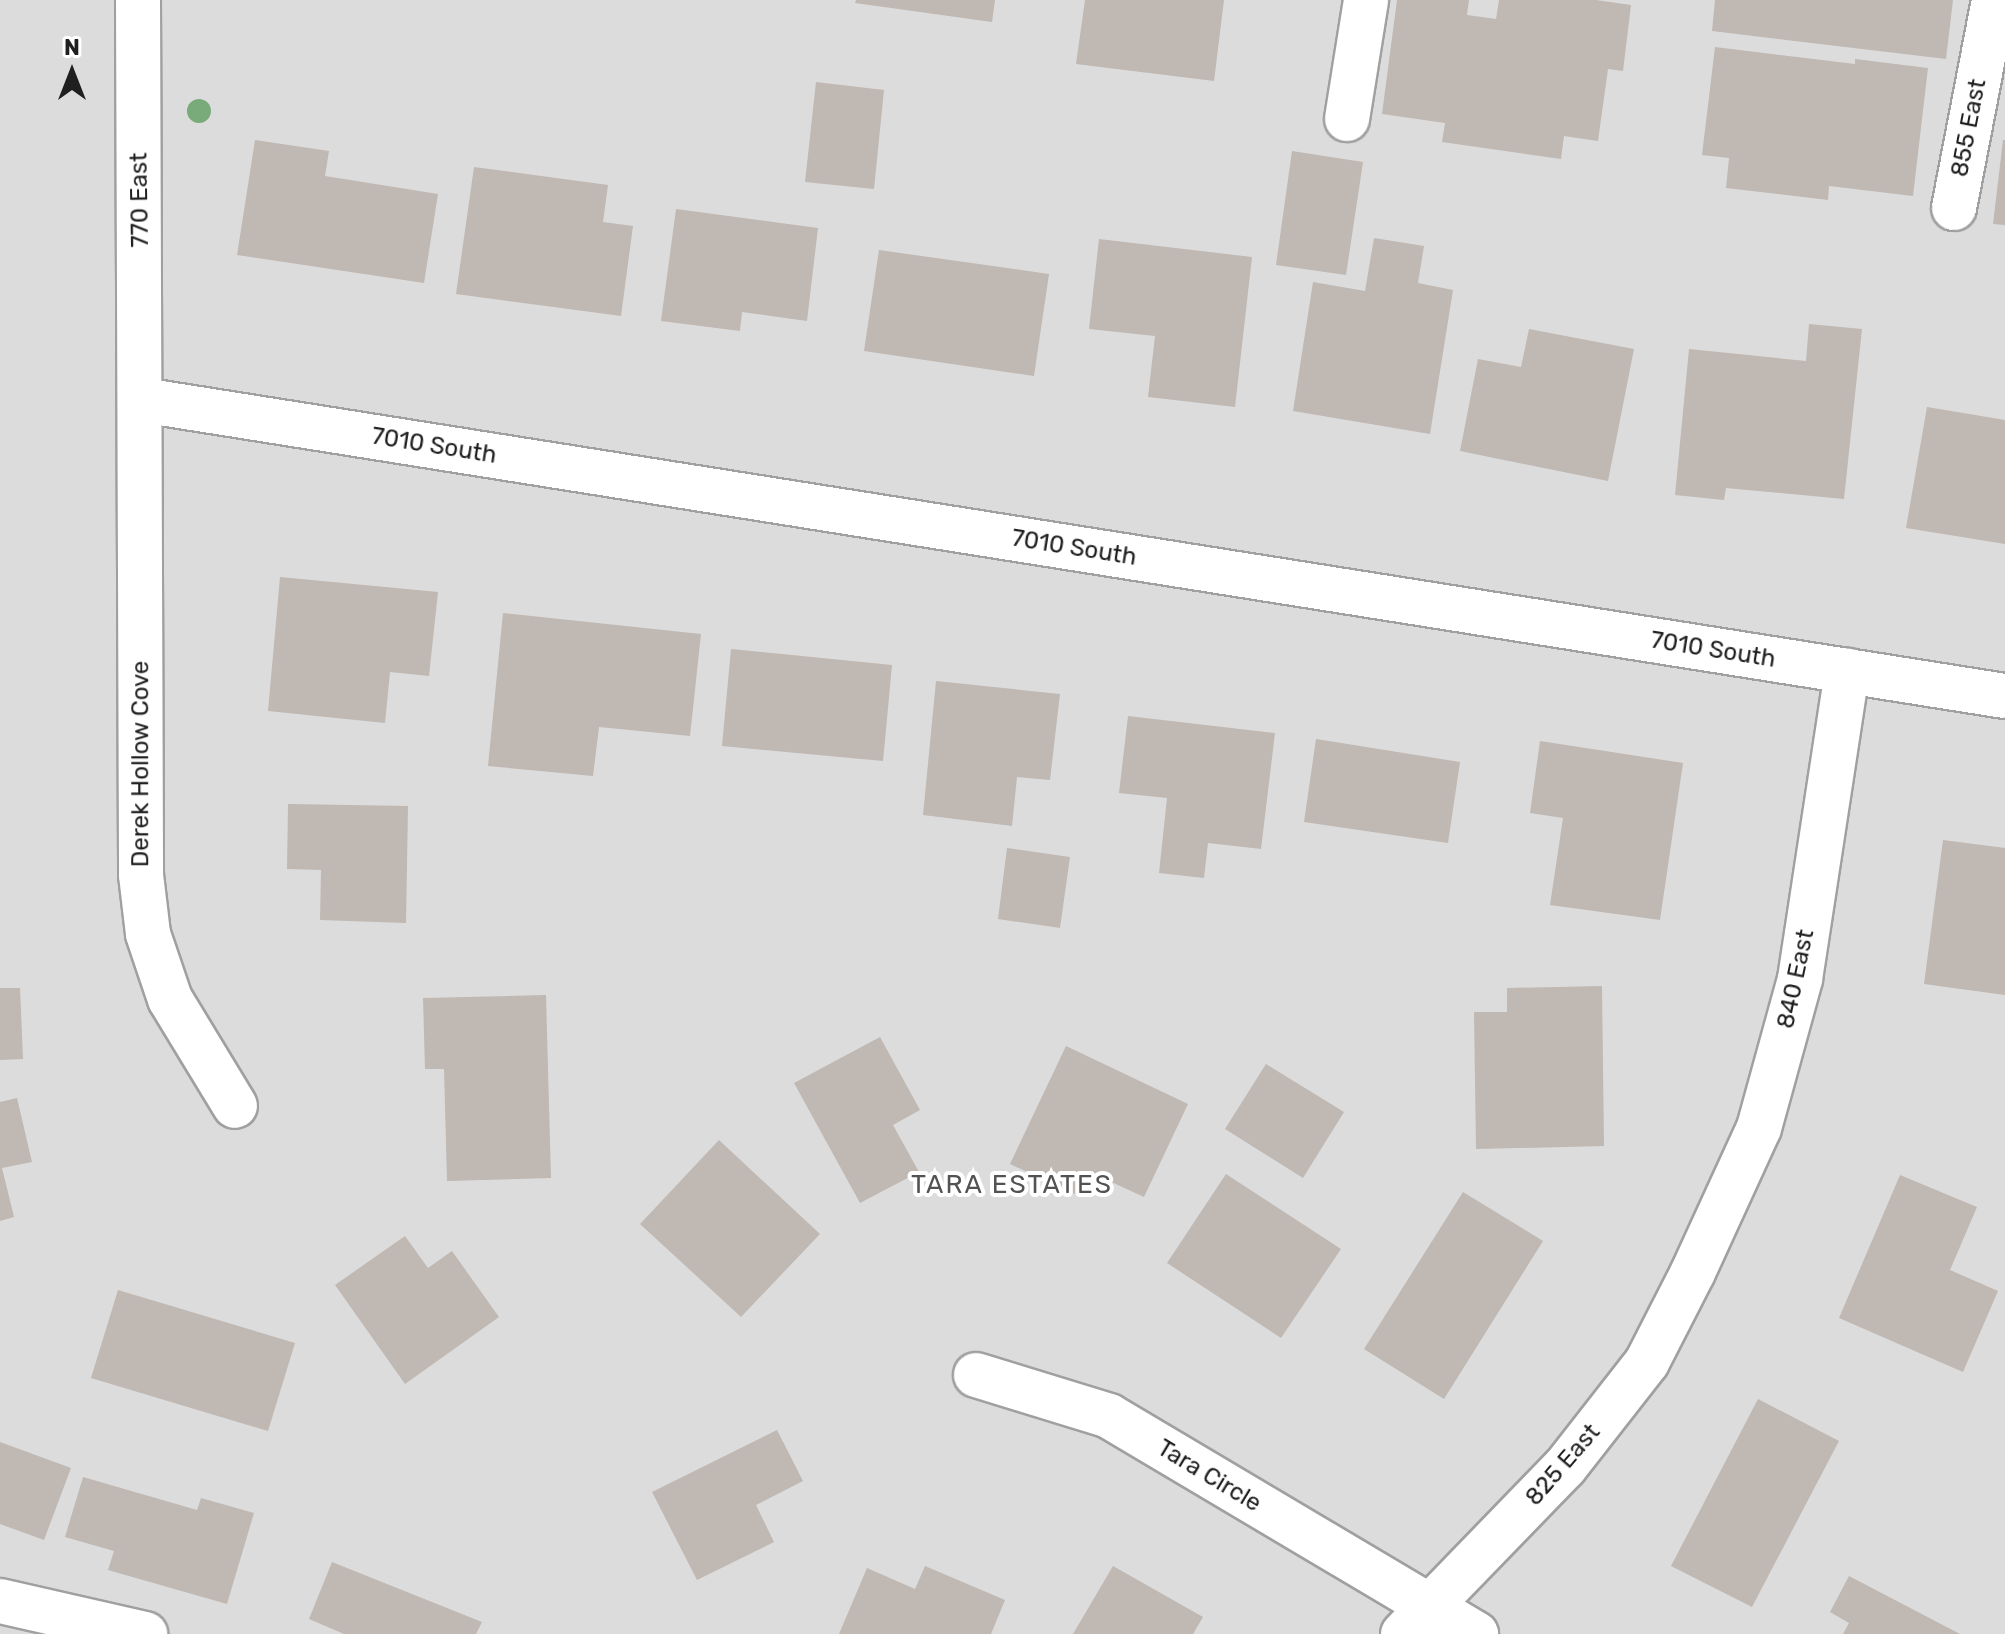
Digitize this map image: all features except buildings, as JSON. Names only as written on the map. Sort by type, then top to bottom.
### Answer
[{"type":"street","name":"770 East","points":[[138,0],[142,400]]},
{"type":"street","points":[[1347,119],[1366,0]]},
{"type":"street","name":"855 East","points":[[1954,208],[1994,0]]},
{"type":"street","name":"7010 South","points":[[142,400],[2005,696]]},
{"type":"street","name":"Derek Hollow Cove","points":[[142,400],[141,875],[148,934],[170,999],[235,1106]]},
{"type":"street","name":"840 East","points":[[1693,1272],[1759,1128],[1800,979],[1847,671]]},
{"type":"street","name":"825 East","points":[[1415,1620],[1475,1562],[1575,1455],[1647,1362],[1693,1272]]},
{"type":"street","name":"Tara Circle","points":[[976,1375],[1109,1416],[1415,1620],[1476,1634]]},
{"type":"street","points":[[0,1601],[145,1634]]},
{"type":"shaded area","points":[[0,0],[2005,0],[2005,1634],[0,1634]]},
{"type":"district","name":"TARA ESTATES","points":[[1012,1185]]}]
